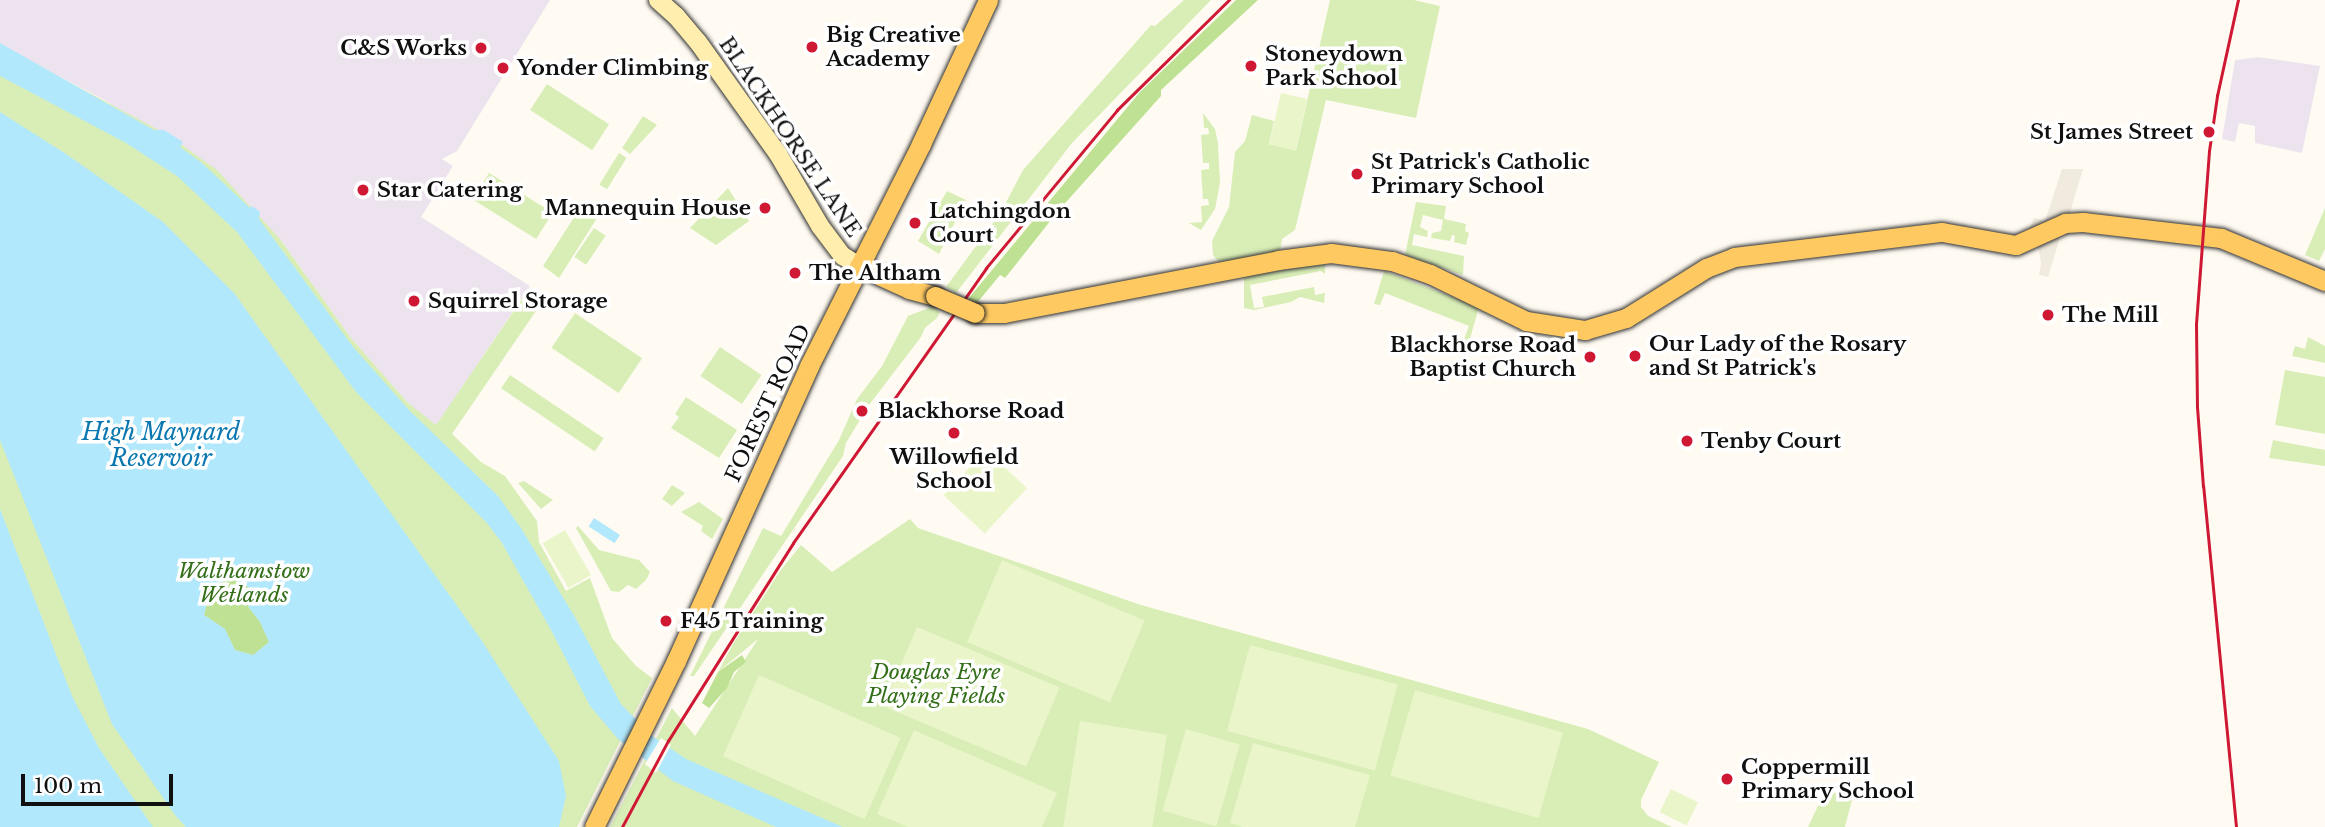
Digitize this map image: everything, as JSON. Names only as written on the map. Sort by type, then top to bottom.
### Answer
[{"type":"main road","name":"BLACKHORSE LANE","points":[[658,0],[698,41],[778,154],[820,226],[843,256],[859,266]]},
{"type":"main road","name":"FOREST ROAD","points":[[594,827],[650,714],[809,366],[921,144],[988,0]]},
{"type":"main road","points":[[859,266],[909,289],[935,296],[975,313],[1004,313],[1278,260],[1331,253],[1392,261],[1430,274],[1526,321],[1586,330],[1626,318],[1706,268],[1734,257],[1942,232],[2016,245],[2067,223],[2083,222],[2214,236],[2325,281]]},
{"type":"shaded area","points":[[0,0],[550,0],[457,151],[442,159],[453,166],[421,217],[530,286],[436,426],[408,403],[351,338],[280,239],[108,102],[0,45]]},
{"type":"shaded area","points":[[2258,57],[2320,66],[2302,153],[2255,143],[2255,126],[2239,123],[2235,142],[2222,139],[2235,60]]},
{"type":"shaded area","points":[[2062,169],[2083,169],[2069,216],[2029,230],[2034,218],[2045,221]]},
{"type":"shaded area","points":[[2061,234],[2048,277],[2039,275],[2041,263],[2038,245]]},
{"type":"green space","points":[[1184,0],[1211,0],[1072,143],[956,293],[946,287],[1001,212],[1023,170],[1151,25],[1155,26]]},
{"type":"green space","points":[[1236,0],[1258,0],[1161,90],[1161,96],[1059,210],[1005,278],[1000,275],[977,303],[968,299],[1140,92]]},
{"type":"green space","points":[[1330,0],[1414,0],[1440,6],[1416,118],[1326,100],[1295,230],[1282,239],[1280,252],[1224,263],[1218,261],[1213,255],[1212,241],[1229,207],[1235,152],[1245,141],[1252,115],[1274,121],[1269,144],[1296,150]]},
{"type":"green space","name":"High Maynard Reservoir","points":[[0,45],[168,135],[217,170],[280,239],[351,338],[408,403],[436,425],[524,296],[540,305],[452,434],[481,462],[505,476],[537,521],[539,542],[566,591],[590,578],[612,638],[636,666],[652,678],[577,827],[0,827]]},
{"type":"green space","points":[[547,84],[609,124],[592,150],[530,110]]},
{"type":"green space","points":[[1281,93],[1307,99],[1295,151],[1269,145]]},
{"type":"green space","points":[[1203,113],[1215,129],[1220,183],[1215,209],[1201,230],[1189,223],[1202,222],[1201,206],[1209,205],[1208,199],[1203,199],[1201,170],[1209,169],[1209,163],[1203,163],[1201,135],[1209,134],[1208,128],[1204,128]]},
{"type":"green space","points":[[643,116],[657,125],[630,154],[622,148]]},
{"type":"green space","points":[[619,153],[627,158],[607,189],[599,184]]},
{"type":"green space","points":[[489,173],[553,213],[536,239],[473,199]]},
{"type":"green space","points":[[728,188],[749,221],[716,245],[690,228]]},
{"type":"green space","points":[[947,191],[966,200],[939,254],[918,241]]},
{"type":"green space","points":[[585,200],[598,209],[599,215],[559,278],[543,266]]},
{"type":"green space","points":[[1416,202],[1446,206],[1444,219],[1466,224],[1465,231],[1469,233],[1466,245],[1454,242],[1455,236],[1452,235],[1450,241],[1431,238],[1432,233],[1441,231],[1443,220],[1423,215],[1420,227],[1428,231],[1427,237],[1414,234],[1412,245],[1464,256],[1463,275],[1405,255]]},
{"type":"green space","points":[[2325,208],[2325,249],[2319,261],[2305,255]]},
{"type":"green space","points":[[594,228],[606,236],[586,265],[574,257]]},
{"type":"green space","points":[[1325,264],[1325,274],[1321,271],[1250,285],[1254,308],[1264,307],[1262,297],[1314,287],[1315,295],[1325,293],[1324,303],[1300,297],[1291,302],[1254,310],[1244,308],[1244,276]]},
{"type":"green space","points":[[1384,271],[1479,307],[1469,342],[1463,342],[1469,326],[1385,293],[1380,305],[1374,304]]},
{"type":"green space","points":[[931,307],[940,312],[937,318],[925,328],[869,405],[846,443],[843,456],[694,676],[690,676],[763,528],[781,536],[839,440],[857,399],[882,366],[908,316]]},
{"type":"green space","points":[[575,313],[642,358],[619,393],[552,348]]},
{"type":"green space","points":[[2308,337],[2325,346],[2325,363],[2292,356],[2295,346],[2305,349]]},
{"type":"green space","points":[[720,347],[761,375],[742,404],[700,376]]},
{"type":"green space","points":[[2285,370],[2325,377],[2325,434],[2275,425]]},
{"type":"green space","points":[[510,375],[604,438],[595,451],[501,388]]},
{"type":"green space","points":[[686,397],[737,430],[719,458],[671,428],[679,417],[675,414]]},
{"type":"green space","points":[[2273,440],[2325,450],[2325,466],[2269,458]]},
{"type":"green space","points":[[986,450],[1027,488],[985,534],[944,495]]},
{"type":"green space","points":[[524,481],[553,500],[541,509],[518,483]]},
{"type":"green space","points":[[672,485],[685,493],[672,506],[662,499]]},
{"type":"green space","points":[[699,502],[723,519],[712,539],[701,531],[703,526],[681,512]]},
{"type":"green space","name":"Douglas Eyre Playing Fields","points":[[910,519],[918,528],[1141,605],[1588,729],[1659,762],[1641,800],[1641,807],[1648,816],[1672,827],[610,827],[672,708],[695,736],[758,639],[718,672],[733,644],[780,571],[801,545],[832,572]]},
{"type":"green space","points":[[578,526],[599,550],[639,560],[650,572],[646,580],[636,589],[628,585],[619,592],[611,591],[576,528]]},
{"type":"green space","points":[[565,530],[591,575],[568,588],[542,543]]},
{"type":"green space","points":[[1002,560],[1145,621],[1110,702],[967,642]]},
{"type":"green space","points":[[231,577],[255,591],[248,607],[260,622],[269,642],[253,655],[235,650],[225,629],[204,615],[211,587]]},
{"type":"green space","points":[[917,627],[1060,688],[1026,767],[883,706]]},
{"type":"green space","points":[[1250,645],[1398,685],[1375,771],[1227,731]]},
{"type":"green space","points":[[742,655],[746,662],[734,672],[727,688],[709,708],[702,703],[718,672]]},
{"type":"green space","points":[[759,675],[901,738],[864,819],[723,756]]},
{"type":"green space","points":[[1415,690],[1563,732],[1539,818],[1390,776]]},
{"type":"green space","points":[[1080,721],[1167,735],[1152,827],[1063,827]]},
{"type":"green space","points":[[1186,729],[1240,744],[1216,826],[1163,811]]},
{"type":"green space","points":[[914,730],[1057,793],[1042,827],[908,827],[877,814]]},
{"type":"green space","points":[[1253,743],[1370,775],[1355,827],[1243,827],[1230,823]]},
{"type":"green space","points":[[1671,789],[1698,802],[1687,826],[1660,812]]},
{"type":"green space","points":[[1826,789],[1852,800],[1845,827],[1808,827]]},
{"type":"water","points":[[0,43],[154,130],[164,130],[183,142],[180,147],[202,163],[250,208],[252,206],[260,212],[259,219],[354,348],[409,410],[498,496],[521,528],[576,619],[621,704],[651,735],[686,759],[843,827],[776,827],[673,781],[618,739],[590,706],[551,630],[502,543],[487,523],[356,392],[237,232],[177,176],[126,143],[0,76]]},
{"type":"water","name":"High Maynard Reservoir","points":[[0,112],[66,154],[163,222],[234,293],[480,638],[559,761],[566,796],[559,827],[186,827],[112,724],[0,440]],"holes":[[[231,577],[255,591],[248,606],[260,622],[269,642],[253,655],[235,650],[225,629],[204,615],[211,587]]]},
{"type":"water","points":[[0,509],[72,696],[99,748],[153,827],[0,827]]},
{"type":"water","points":[[594,518],[620,535],[615,543],[589,526]]},
{"type":"pier","points":[[661,738],[671,745],[656,773],[645,764]]},
{"type":"railway","points":[[622,827],[668,741],[793,543],[986,268],[1117,110],[1229,0]]},
{"type":"railway","points":[[2236,827],[2203,487],[2197,407],[2196,324],[2209,151],[2217,96],[2238,0]]},
{"type":"place","name":"Big Creative Academy","points":[[812,47]]},
{"type":"place","name":"C&S Works","points":[[481,48]]},
{"type":"place","name":"Stoneydown Park School","points":[[1251,66]]},
{"type":"place","name":"Yonder Climbing","points":[[503,68]]},
{"type":"place","name":"St James Street","points":[[2209,132]]},
{"type":"place","name":"St Patrick's Catholic Primary School","points":[[1357,174]]},
{"type":"place","name":"Star Catering","points":[[363,190]]},
{"type":"place","name":"Mannequin House","points":[[765,208]]},
{"type":"place","name":"Latchingdon Court","points":[[915,223]]},
{"type":"place","name":"The Altham","points":[[795,273]]},
{"type":"place","name":"Squirrel Storage","points":[[414,301]]},
{"type":"place","name":"The Mill","points":[[2048,315]]},
{"type":"place","name":"Our Lady of the Rosary and St Patrick's","points":[[1635,356]]},
{"type":"place","name":"Blackhorse Road Baptist Church","points":[[1590,357]]},
{"type":"place","name":"Blackhorse Road","points":[[862,411]]},
{"type":"place","name":"Willowfield School","points":[[954,433]]},
{"type":"place","name":"Tenby Court","points":[[1687,441]]},
{"type":"place","name":"F45 Training","points":[[666,621]]},
{"type":"place","name":"Coppermill Primary School","points":[[1727,779]]},
{"type":"park label","name":"Walthamstow Wetlands","points":[[244,583]]}]
